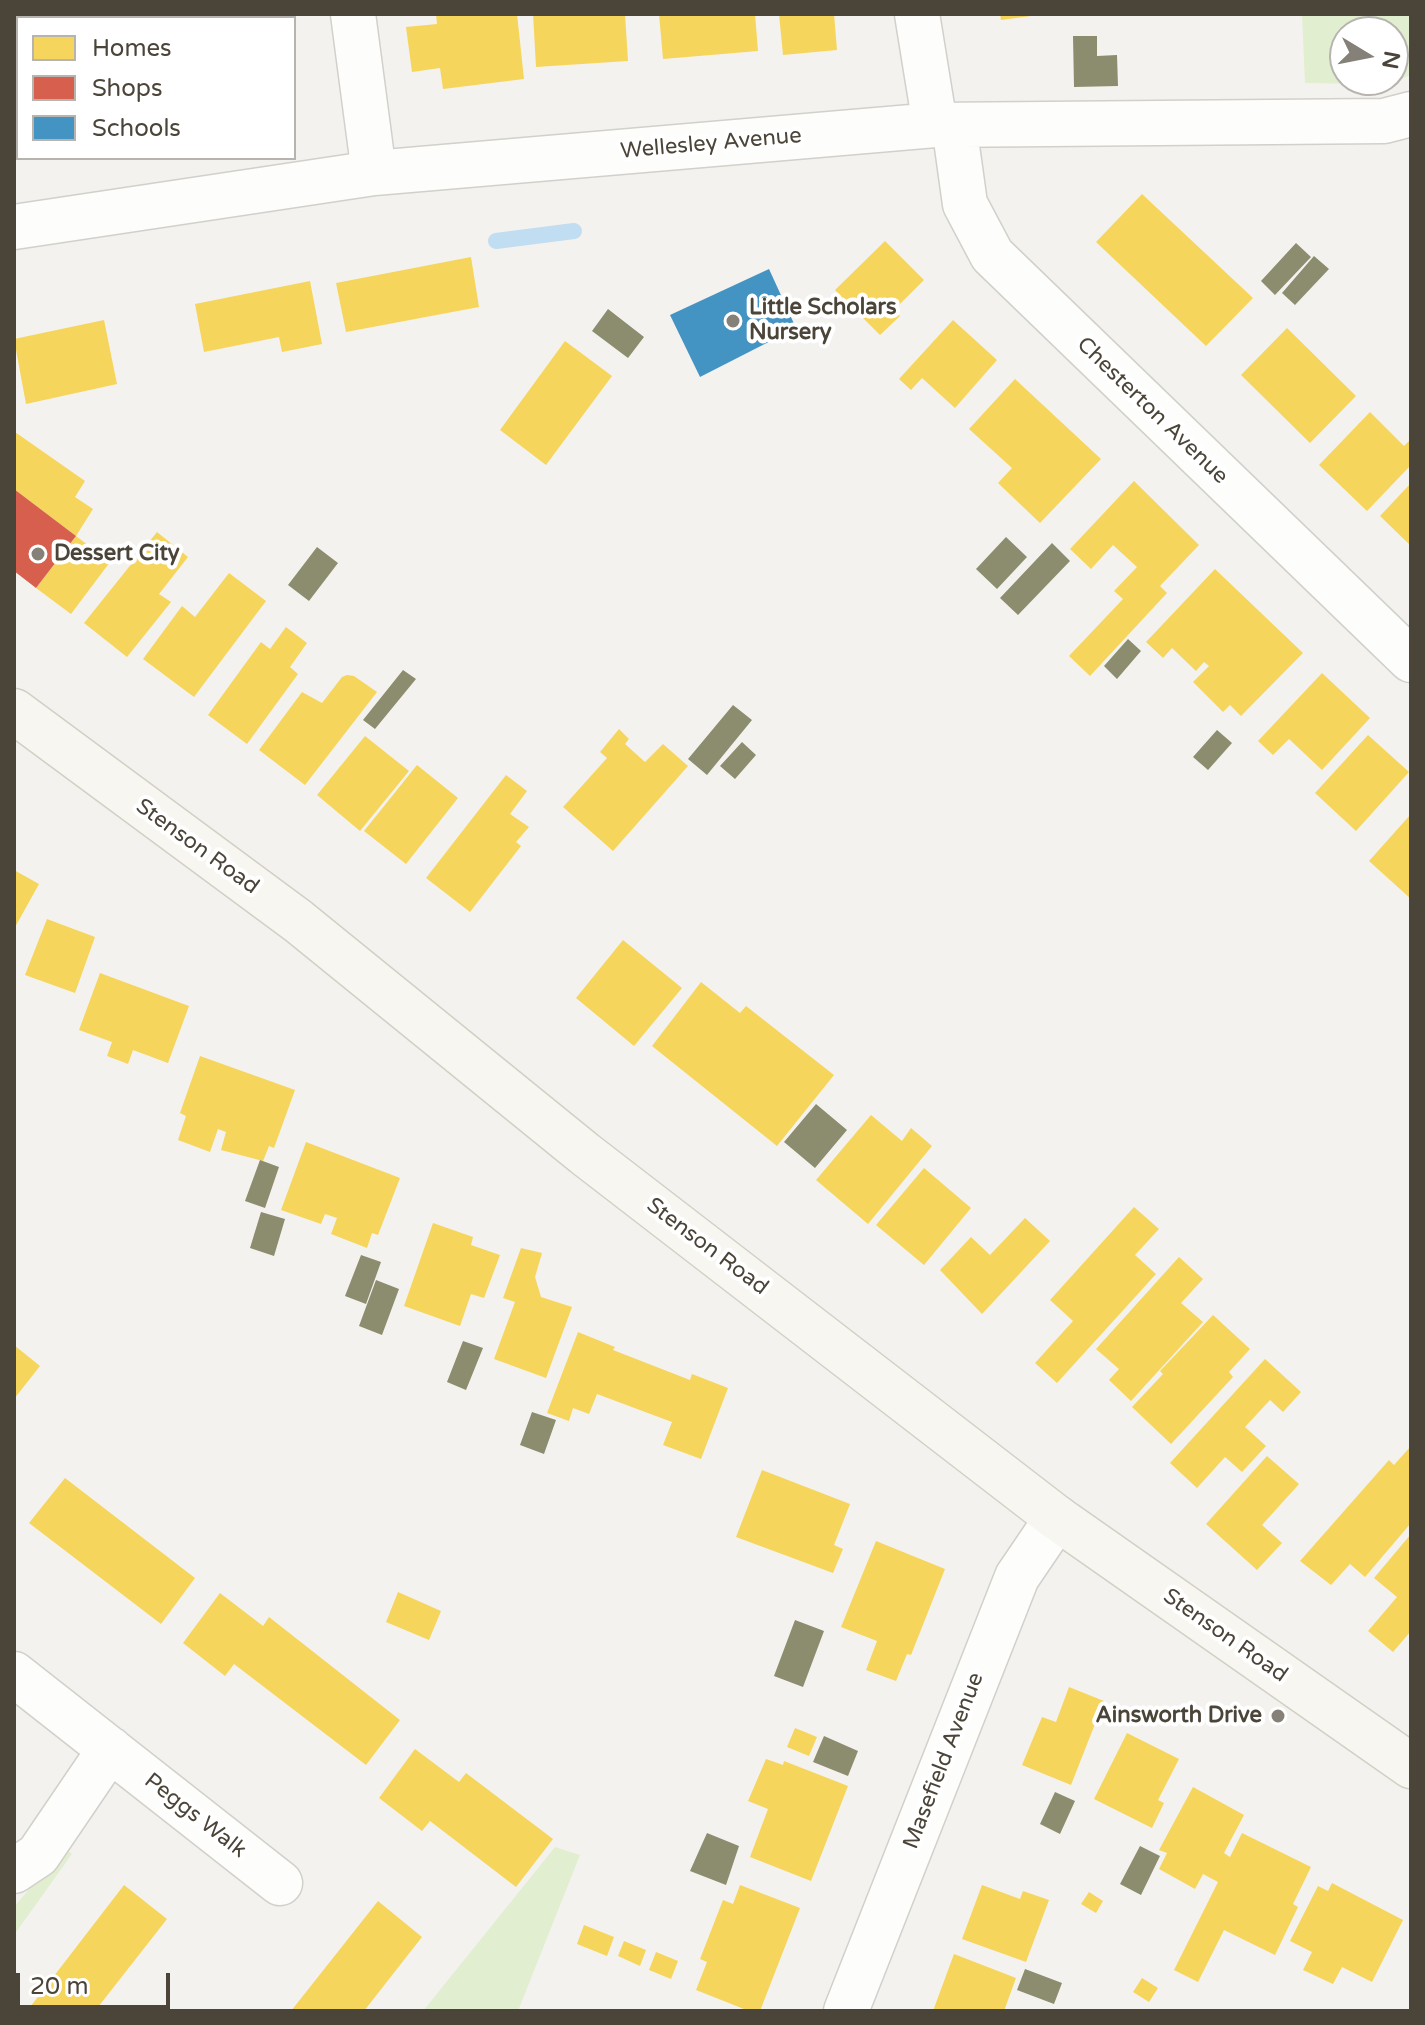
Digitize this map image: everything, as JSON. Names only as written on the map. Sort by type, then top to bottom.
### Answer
[{"type":"street","points":[[353,14],[374,173]]},
{"type":"street","name":"Chesterton Avenue","points":[[917,14],[965,204],[992,255],[1411,660]]},
{"type":"street","name":"Wellesley Avenue","points":[[14,227],[374,173],[945,125],[1384,121],[1411,114]]},
{"type":"street","name":"Stenson Road","points":[[14,711],[298,921],[585,1154],[1057,1518],[1411,1766]]},
{"type":"street","name":"Masefield Avenue","points":[[846,2011],[1017,1577],[1057,1518]]},
{"type":"street","name":"Peggs Walk","points":[[14,1674],[280,1883]]},
{"type":"street","points":[[26,1863],[110,1749]]},
{"type":"green space","points":[[1302,14],[1411,14],[1409,76],[1409,16],[1329,16],[1329,83],[1305,83]]},
{"type":"green space","points":[[555,1847],[580,1855],[518,2011],[423,2011]]},
{"type":"green space","points":[[64,1848],[72,1854],[14,1935],[14,1907]]},
{"type":"building: Homes","points":[[258,14],[284,16],[258,16]]},
{"type":"building: Homes","points":[[436,14],[517,14],[524,79],[443,89],[440,68],[412,72],[406,27],[437,24]]},
{"type":"building: Homes","points":[[533,14],[625,14],[628,61],[536,67]]},
{"type":"building: Homes","points":[[659,14],[755,14],[758,51],[663,59]]},
{"type":"building: Homes","points":[[779,14],[834,14],[837,50],[783,55]]},
{"type":"building: Homes","points":[[1000,14],[1031,14],[1031,16],[1001,20]]},
{"type":"building: Homes","points":[[16,51],[14,135],[14,52]]},
{"type":"building: Homes","points":[[1142,194],[1253,298],[1206,346],[1096,242]]},
{"type":"building: Homes","points":[[885,241],[924,280],[894,310],[900,316],[880,335],[835,290]]},
{"type":"building: Homes","points":[[471,257],[479,307],[346,332],[336,283]]},
{"type":"building: Homes","points":[[310,281],[322,344],[282,352],[279,337],[204,352],[195,304]]},
{"type":"building: Homes","points":[[104,320],[117,384],[26,404],[14,339]]},
{"type":"building: Homes","points":[[953,320],[997,360],[955,408],[922,378],[911,390],[899,379]]},
{"type":"building: Homes","points":[[1287,328],[1356,396],[1310,443],[1241,375]]},
{"type":"building: Homes","points":[[565,341],[612,376],[546,465],[500,430]]},
{"type":"building: Homes","points":[[1015,379],[1101,459],[1040,523],[998,483],[1012,468],[969,429]]},
{"type":"building: Homes","points":[[1370,412],[1404,446],[1411,439],[1411,465],[1367,511],[1319,465]]},
{"type":"building: Homes","points":[[15,432],[85,481],[75,497],[93,509],[76,536],[14,489]]},
{"type":"building: Homes","points":[[1134,481],[1199,545],[1160,586],[1167,593],[1090,676],[1069,656],[1123,599],[1114,591],[1137,567],[1113,545],[1091,569],[1070,549]]},
{"type":"building: Homes","points":[[1411,483],[1411,546],[1380,516]]},
{"type":"building: Homes","points":[[157,532],[188,557],[159,594],[171,602],[127,657],[84,623]]},
{"type":"building: Homes","points":[[76,536],[110,562],[71,614],[36,588]]},
{"type":"building: Homes","points":[[1215,569],[1303,653],[1241,716],[1230,705],[1223,712],[1193,682],[1209,666],[1204,662],[1196,671],[1172,648],[1163,658],[1146,642]]},
{"type":"building: Homes","points":[[229,573],[266,601],[194,697],[143,659],[182,606],[195,617]]},
{"type":"building: Homes","points":[[286,627],[307,643],[290,667],[298,674],[247,744],[208,715],[261,642],[270,649]]},
{"type":"building: Homes","points":[[1322,673],[1370,718],[1322,770],[1289,739],[1273,755],[1258,741]]},
{"type":"building: Homes","points":[[347,675],[354,676],[377,692],[305,785],[259,750],[302,692],[322,703]]},
{"type":"building: Homes","points":[[619,729],[629,739],[625,744],[645,762],[663,744],[688,766],[613,851],[563,807],[607,758],[600,752]]},
{"type":"building: Homes","points":[[1368,735],[1409,772],[1356,831],[1315,793]]},
{"type":"building: Homes","points":[[365,736],[409,771],[360,831],[317,795]]},
{"type":"building: Homes","points":[[417,765],[458,798],[406,864],[364,831]]},
{"type":"building: Homes","points":[[506,775],[527,791],[510,814],[529,827],[516,842],[521,846],[470,912],[426,878]]},
{"type":"building: Homes","points":[[1411,814],[1411,899],[1369,861]]},
{"type":"building: Homes","points":[[14,870],[39,884],[14,929]]},
{"type":"building: Homes","points":[[47,919],[95,937],[75,993],[25,975]]},
{"type":"building: Homes","points":[[623,940],[682,988],[634,1046],[576,998]]},
{"type":"building: Homes","points":[[100,973],[189,1006],[168,1063],[133,1050],[128,1064],[107,1056],[112,1042],[79,1030]]},
{"type":"building: Homes","points":[[701,982],[740,1013],[746,1006],[834,1075],[777,1146],[652,1046]]},
{"type":"building: Homes","points":[[200,1056],[295,1090],[274,1148],[269,1146],[263,1161],[221,1150],[226,1132],[218,1129],[210,1152],[178,1140],[186,1116],[180,1113]]},
{"type":"building: Homes","points":[[871,1115],[902,1141],[911,1128],[932,1146],[868,1224],[816,1180]]},
{"type":"building: Homes","points":[[306,1142],[400,1178],[378,1235],[372,1233],[367,1248],[331,1234],[337,1218],[325,1214],[321,1224],[281,1210]]},
{"type":"building: Homes","points":[[924,1168],[971,1208],[924,1265],[876,1225]]},
{"type":"building: Homes","points":[[1134,1207],[1159,1229],[1135,1255],[1156,1274],[1057,1383],[1035,1363],[1073,1321],[1050,1300]]},
{"type":"building: Homes","points":[[1025,1218],[1050,1241],[982,1314],[940,1270],[971,1237],[990,1255]]},
{"type":"building: Homes","points":[[433,1223],[473,1237],[471,1245],[500,1255],[484,1298],[471,1294],[460,1326],[404,1306]]},
{"type":"building: Homes","points":[[521,1248],[542,1253],[535,1277],[541,1297],[572,1307],[546,1378],[494,1359],[515,1302],[503,1298]]},
{"type":"building: Homes","points":[[1179,1257],[1203,1279],[1181,1303],[1203,1322],[1131,1401],[1109,1380],[1119,1369],[1096,1349]]},
{"type":"building: Homes","points":[[1213,1315],[1250,1349],[1229,1372],[1233,1377],[1171,1444],[1132,1407],[1163,1374],[1160,1371]]},
{"type":"building: Homes","points":[[578,1332],[615,1347],[613,1350],[690,1380],[692,1374],[728,1388],[701,1459],[663,1445],[672,1422],[597,1394],[589,1414],[573,1408],[569,1421],[547,1413]]},
{"type":"building: Homes","points":[[14,1345],[40,1366],[14,1399]]},
{"type":"building: Homes","points":[[1265,1359],[1301,1392],[1283,1412],[1270,1400],[1245,1427],[1266,1446],[1242,1472],[1225,1457],[1197,1488],[1170,1463]]},
{"type":"building: Homes","points":[[1411,1446],[1411,1523],[1365,1577],[1350,1564],[1331,1585],[1300,1561],[1389,1460],[1394,1465]]},
{"type":"building: Homes","points":[[1267,1456],[1299,1484],[1262,1525],[1282,1543],[1257,1570],[1206,1524]]},
{"type":"building: Homes","points":[[762,1470],[850,1504],[834,1545],[843,1549],[833,1573],[736,1537]]},
{"type":"building: Homes","points":[[65,1478],[195,1578],[161,1624],[29,1523]]},
{"type":"building: Homes","points":[[1411,1534],[1411,1631],[1393,1652],[1368,1631],[1397,1597],[1374,1578]]},
{"type":"building: Homes","points":[[876,1541],[945,1569],[911,1655],[907,1654],[896,1681],[866,1670],[877,1641],[841,1627]]},
{"type":"building: Homes","points":[[398,1592],[441,1611],[429,1640],[386,1622]]},
{"type":"building: Homes","points":[[220,1593],[263,1626],[269,1617],[400,1720],[366,1765],[234,1664],[225,1676],[183,1643]]},
{"type":"building: Homes","points":[[1069,1687],[1104,1701],[1071,1785],[1022,1765],[1042,1717],[1056,1722]]},
{"type":"building: Homes","points":[[795,1728],[817,1737],[809,1756],[787,1747]]},
{"type":"building: Homes","points":[[1127,1733],[1179,1759],[1158,1800],[1164,1803],[1152,1828],[1094,1799]]},
{"type":"building: Homes","points":[[415,1749],[459,1782],[466,1773],[553,1839],[516,1887],[430,1821],[422,1831],[379,1798]]},
{"type":"building: Homes","points":[[766,1759],[783,1765],[784,1761],[848,1786],[811,1881],[750,1857],[768,1809],[748,1801]]},
{"type":"building: Homes","points":[[1193,1787],[1244,1815],[1224,1853],[1230,1857],[1242,1833],[1311,1867],[1293,1904],[1298,1907],[1275,1955],[1224,1930],[1198,1982],[1174,1970],[1218,1882],[1203,1874],[1195,1889],[1159,1869],[1167,1853],[1159,1850]]},
{"type":"building: Homes","points":[[1332,1883],[1403,1920],[1372,1982],[1342,1967],[1333,1984],[1303,1970],[1312,1952],[1290,1941],[1318,1886],[1328,1891]]},
{"type":"building: Homes","points":[[124,1885],[167,1919],[95,2011],[27,2011]]},
{"type":"building: Homes","points":[[740,1885],[800,1908],[760,2011],[749,2011],[696,1990],[707,1962],[700,1959],[723,1900],[733,1904]]},
{"type":"building: Homes","points":[[982,1885],[1020,1899],[1023,1891],[1049,1900],[1026,1962],[962,1939]]},
{"type":"building: Homes","points":[[1089,1892],[1103,1901],[1096,1913],[1081,1904]]},
{"type":"building: Homes","points":[[378,1901],[422,1937],[364,2011],[291,2011]]},
{"type":"building: Homes","points":[[584,1925],[614,1937],[607,1956],[577,1944]]},
{"type":"building: Homes","points":[[624,1941],[646,1950],[640,1966],[618,1956]]},
{"type":"building: Homes","points":[[656,1952],[678,1961],[671,1979],[649,1970]]},
{"type":"building: Homes","points":[[954,1954],[1016,1978],[1004,2011],[933,2011]]},
{"type":"building: Homes","points":[[1142,1978],[1158,1988],[1149,2002],[1133,1992]]},
{"type":"building: Shops","name":"Dessert City","points":[[14,489],[76,536],[36,588],[14,571]]},
{"type":"building: Schools","name":"Little Scholars Nursery","points":[[769,269],[796,328],[700,377],[670,315]]},
{"type":"building: Industry","points":[[1073,36],[1097,36],[1097,56],[1117,55],[1118,86],[1074,87]]},
{"type":"building: Industry","points":[[1296,243],[1311,257],[1275,295],[1261,281]]},
{"type":"building: Industry","points":[[1314,256],[1329,269],[1295,305],[1282,293]]},
{"type":"building: Industry","points":[[608,309],[644,337],[628,358],[592,331]]},
{"type":"building: Industry","points":[[1006,537],[1027,557],[997,589],[976,569]]},
{"type":"building: Industry","points":[[1052,543],[1070,561],[1018,615],[1000,598]]},
{"type":"building: Industry","points":[[317,547],[338,563],[309,601],[288,585]]},
{"type":"building: Industry","points":[[1128,639],[1141,651],[1117,679],[1104,666]]},
{"type":"building: Industry","points":[[403,670],[416,679],[375,729],[363,720]]},
{"type":"building: Industry","points":[[733,705],[752,720],[707,775],[688,759]]},
{"type":"building: Industry","points":[[1217,730],[1232,743],[1208,770],[1193,757]]},
{"type":"building: Industry","points":[[742,742],[756,755],[735,779],[720,766]]},
{"type":"building: Industry","points":[[816,1104],[847,1130],[815,1168],[784,1142]]},
{"type":"building: Industry","points":[[260,1160],[279,1167],[265,1208],[245,1201]]},
{"type":"building: Industry","points":[[261,1212],[285,1219],[274,1256],[250,1248]]},
{"type":"building: Industry","points":[[361,1255],[381,1262],[366,1304],[345,1296]]},
{"type":"building: Industry","points":[[376,1280],[399,1289],[382,1335],[359,1326]]},
{"type":"building: Industry","points":[[463,1341],[483,1348],[466,1390],[447,1382]]},
{"type":"building: Industry","points":[[532,1412],[556,1420],[544,1454],[520,1445]]},
{"type":"building: Industry","points":[[795,1620],[824,1631],[803,1687],[774,1676]]},
{"type":"building: Industry","points":[[824,1736],[858,1751],[848,1776],[813,1762]]},
{"type":"building: Industry","points":[[1055,1792],[1075,1801],[1060,1834],[1040,1824]]},
{"type":"building: Industry","points":[[707,1833],[739,1846],[726,1885],[690,1871]]},
{"type":"building: Industry","points":[[1140,1846],[1160,1856],[1141,1895],[1120,1884]]},
{"type":"building: Industry","points":[[1025,1969],[1062,1983],[1054,2004],[1017,1990]]},
{"type":"waterway","points":[[496,241],[574,231]]},
{"type":"place","name":"Little Scholars Nursery","points":[[733,321]]},
{"type":"place","name":"Dessert City","points":[[38,554]]},
{"type":"place","name":"Ainsworth Drive","points":[[1278,1716]]}]
